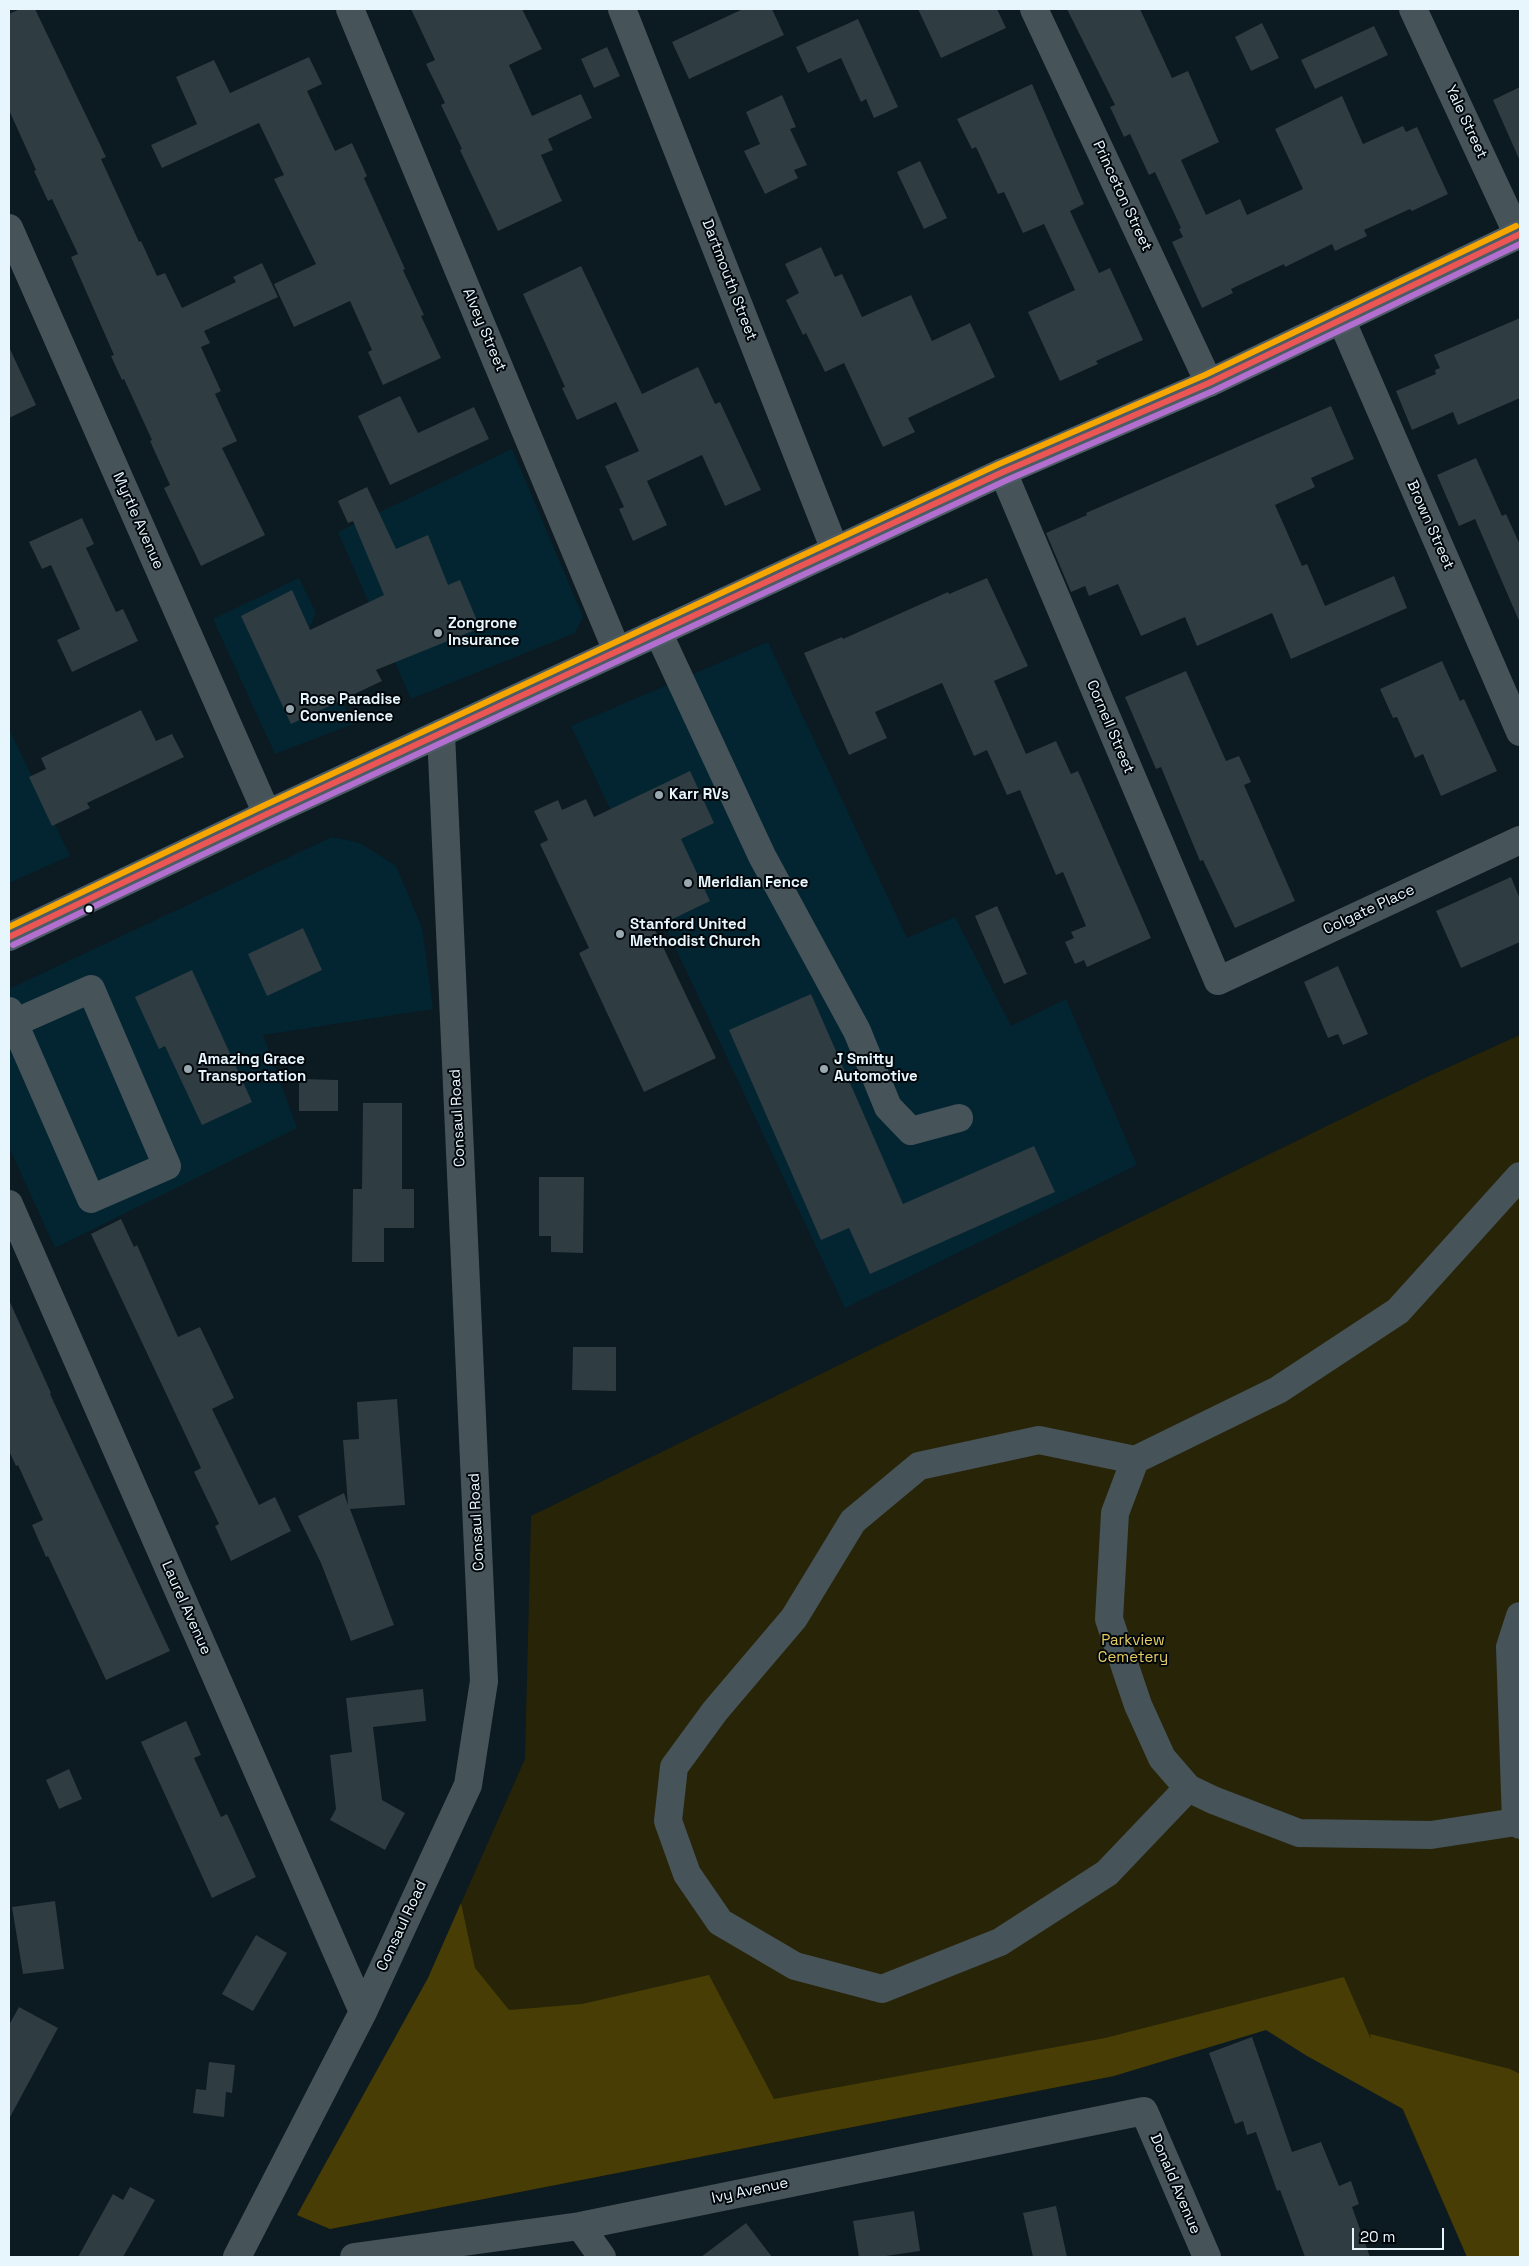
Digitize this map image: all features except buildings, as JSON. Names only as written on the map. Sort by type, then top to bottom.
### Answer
[{"type":"main road","points":[[9,937],[267,814],[1003,472],[1210,383],[1519,234]]},
{"type":"street","name":"Alvey Street","points":[[350,9],[617,651]]},
{"type":"street","name":"Dartmouth Street","points":[[622,9],[835,550]]},
{"type":"street","name":"Princeton Street","points":[[1034,9],[1210,383]]},
{"type":"street","name":"Yale Street","points":[[1413,9],[1519,234]]},
{"type":"street","name":"Myrtle Avenue","points":[[9,228],[267,814]]},
{"type":"street","name":"Brown Street","points":[[1340,319],[1520,732]]},
{"type":"street","name":"Cornell Street","points":[[1003,472],[1218,981]]},
{"type":"street","points":[[658,632],[762,856],[857,1031],[888,1107],[910,1131],[959,1118]]},
{"type":"street","name":"Consaul Road","points":[[237,2257],[363,2012],[468,1785],[484,1681],[441,733]]},
{"type":"street","name":"Colgate Place","points":[[1218,981],[1520,840]]},
{"type":"street","points":[[91,989],[167,1166],[91,1199],[11,1017],[91,989]]},
{"type":"street","points":[[1188,1788],[1106,1873],[1082,1889],[1000,1942],[882,1989],[795,1966],[720,1922],[687,1874],[668,1820],[674,1767],[715,1711],[794,1618],[853,1521],[919,1466],[1039,1440],[1135,1460],[1278,1390],[1398,1310],[1520,1176]]},
{"type":"street","name":"Laurel Avenue","points":[[9,1204],[363,2012]]},
{"type":"street","points":[[1135,1460],[1115,1513],[1109,1619],[1138,1706],[1162,1758],[1188,1788],[1213,1800],[1300,1833],[1432,1835],[1518,1823],[1510,1646],[1520,1616]]},
{"type":"street","name":"Ivy Avenue","points":[[354,2257],[580,2226],[1144,2111]]},
{"type":"street","name":"Donald Avenue","points":[[1144,2111],[1207,2257]]},
{"type":"street","points":[[580,2226],[602,2257]]},
{"type":"shaded area","points":[[512,449],[583,617],[575,633],[411,699],[338,532]]},
{"type":"shaded area","points":[[299,578],[316,613],[309,629],[353,724],[275,754],[213,619]]},
{"type":"shaded area","points":[[768,642],[907,938],[955,917],[1011,1026],[1066,999],[1137,1165],[845,1308],[571,726]]},
{"type":"shaded area","points":[[9,729],[70,856],[9,883]]},
{"type":"shaded area","points":[[332,837],[360,843],[396,866],[422,928],[433,1009],[263,1035],[297,1128],[55,1248],[9,1147],[9,989]]},
{"type":"shaded area","points":[[461,1903],[475,1968],[509,2010],[582,2004],[709,1975],[774,2099],[1105,2038],[1344,1977],[1371,2039],[1370,2034],[1510,2069],[1520,2074],[1520,2257],[1467,2257],[1403,2109],[1307,2056],[1266,2030],[1114,2076],[330,2229],[297,2215],[428,1978]]},
{"type":"green space","name":"Parkview Cemetery","points":[[1520,1035],[1520,2257],[1467,2257],[1344,1977],[1114,2076],[330,2229],[297,2215],[428,1978],[525,1759],[531,1516],[1427,1077]]},
{"type":"transit line","points":[[9,927],[263,806],[999,464],[1205,375],[1516,226]]},
{"type":"transit line","points":[[9,937],[267,814],[1003,472],[1209,383],[1520,234]]},
{"type":"transit line","points":[[13,945],[271,822],[1007,480],[1213,391],[1520,244]]},
{"type":"place","name":"Zongrone Insurance","points":[[438,633]]},
{"type":"place","name":"Rose Paradise Convenience","points":[[290,709]]},
{"type":"place","name":"Karr RVs","points":[[659,795]]},
{"type":"place","name":"Meridian Fence","points":[[688,883]]},
{"type":"place","name":"Stanford United Methodist Church","points":[[620,934]]},
{"type":"place","name":"Amazing Grace Transportation","points":[[188,1069]]},
{"type":"place","name":"J Smitty Automotive","points":[[824,1069]]}]
